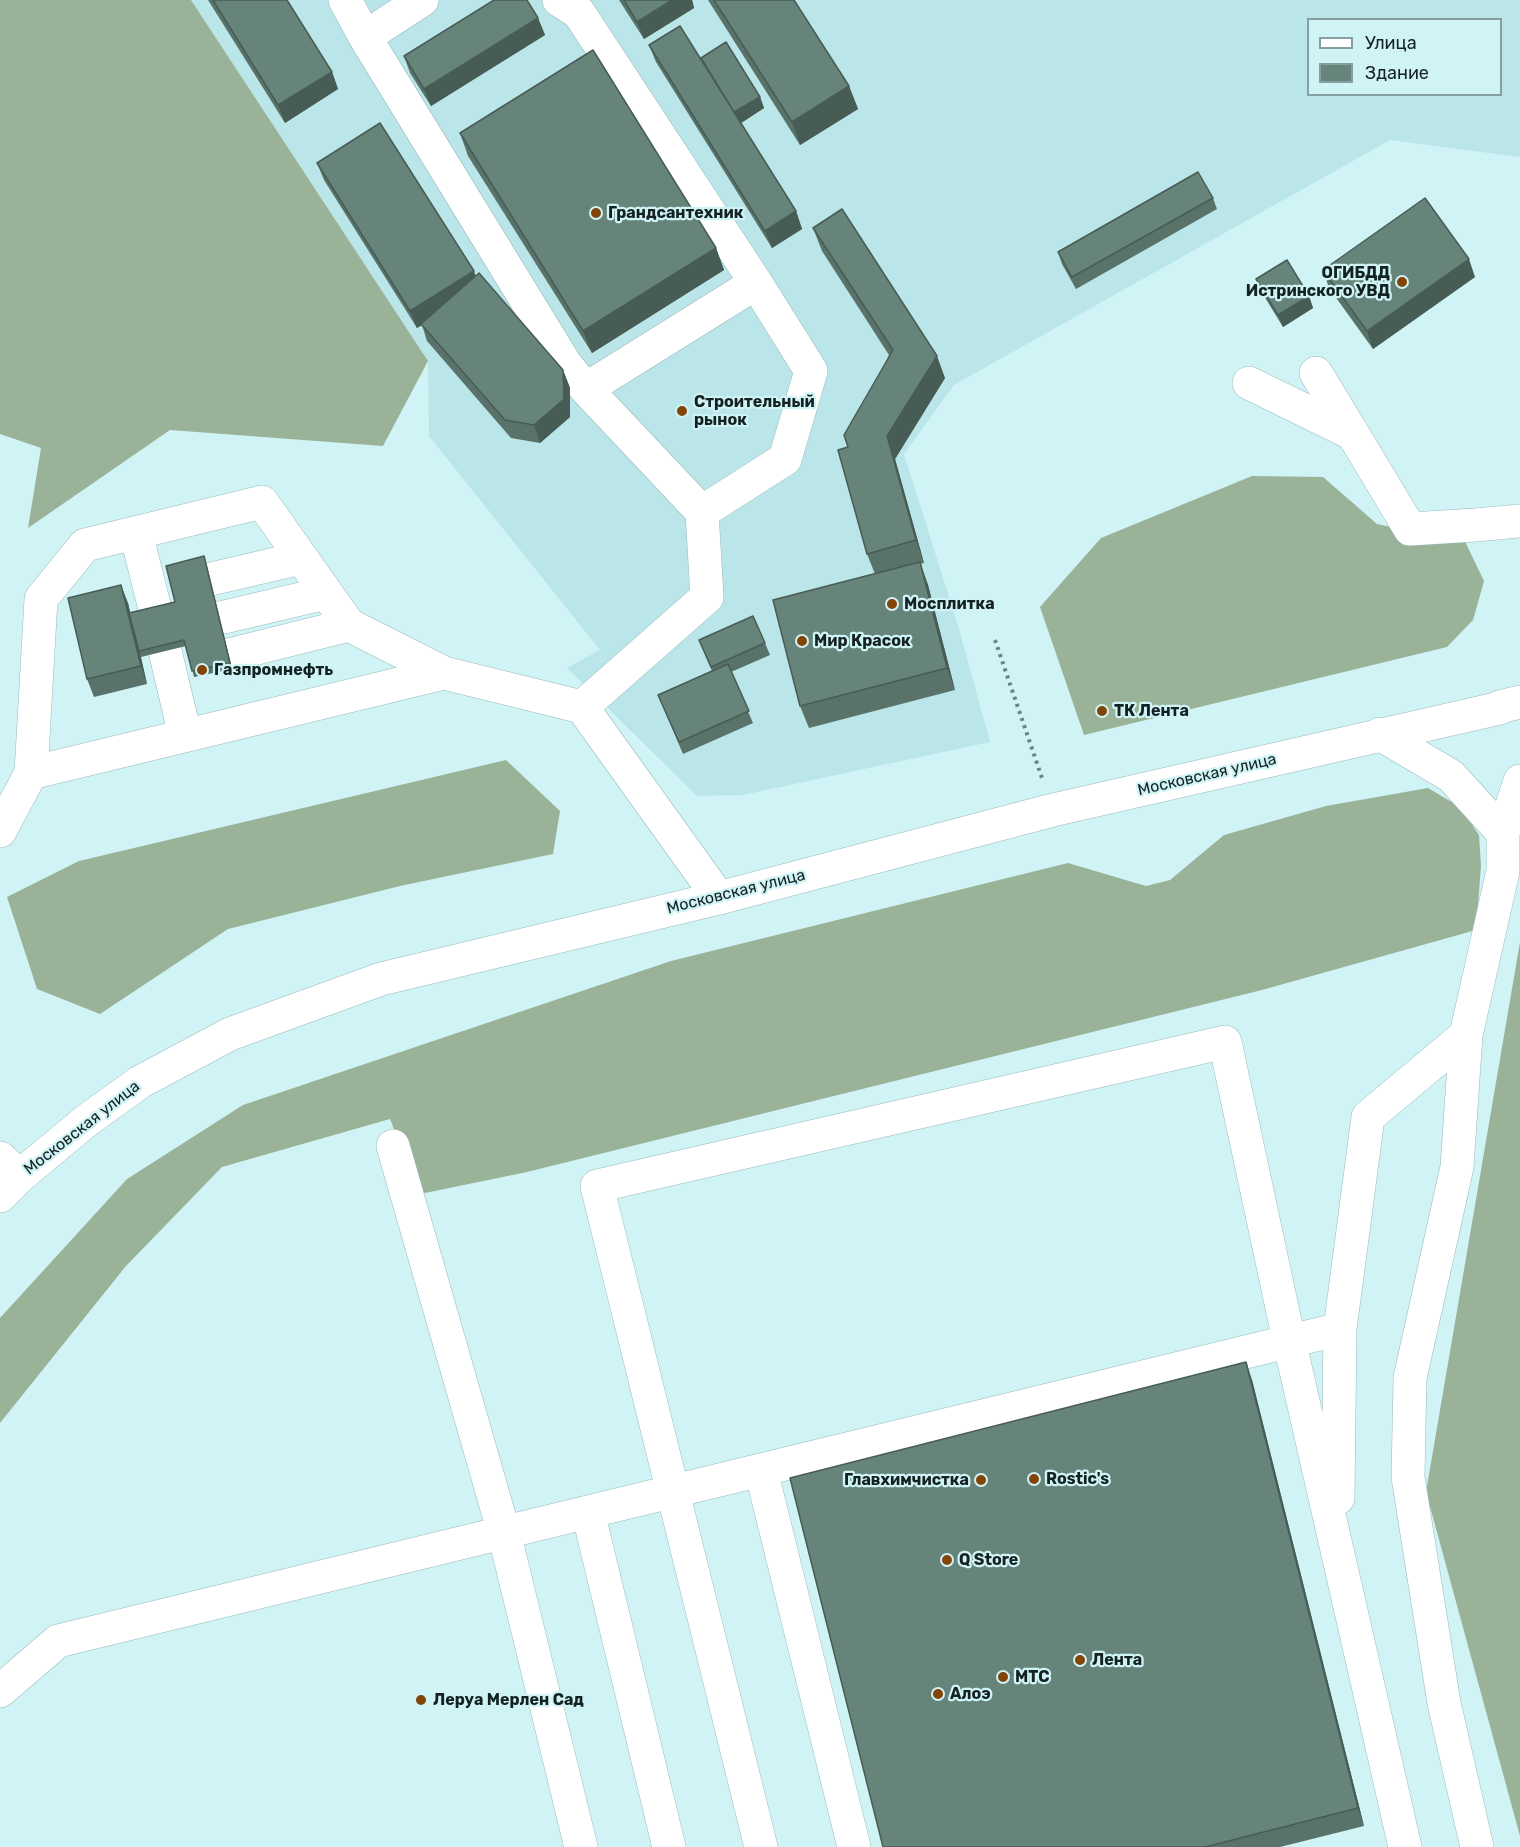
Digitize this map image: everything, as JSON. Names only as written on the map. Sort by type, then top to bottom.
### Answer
[{"type":"main road","points":[[345,0],[364,37],[566,365],[702,512],[707,597],[582,707]]},
{"type":"main road","points":[[364,37],[422,0]]},
{"type":"main road","points":[[559,0],[579,14],[756,283],[811,371],[785,459],[702,512]]},
{"type":"main road","points":[[586,389],[756,283]]},
{"type":"main road","points":[[1317,373],[1410,528],[1520,521]]},
{"type":"main road","points":[[1249,383],[1353,434]]},
{"type":"main road","points":[[0,831],[31,773],[41,599],[85,545],[262,502],[350,625],[444,673],[582,707],[719,898]]},
{"type":"main road","points":[[136,533],[160,599]]},
{"type":"main road","points":[[211,579],[301,558]]},
{"type":"main road","points":[[220,618],[326,593]]},
{"type":"main road","points":[[229,655],[350,625]]},
{"type":"main road","points":[[175,662],[185,735]]},
{"type":"main road","points":[[31,773],[444,673]]},
{"type":"main road","name":"Московская улица","points":[[7,1177],[140,1082],[230,1034],[381,979],[719,898],[1053,810],[1520,702]]},
{"type":"main road","points":[[1380,734],[1451,776],[1503,833]]},
{"type":"main road","points":[[1477,1847],[1444,1703],[1408,1477],[1410,1378],[1457,1167],[1466,1035],[1503,871],[1503,833],[1520,781]]},
{"type":"main road","points":[[1337,1553],[1340,1329],[1368,1116],[1466,1035]]},
{"type":"main road","points":[[761,1847],[597,1186],[1225,1041],[1289,1340],[1406,1847]]},
{"type":"main road","points":[[393,1146],[504,1533],[581,1847]]},
{"type":"main road","points":[[0,1691],[58,1641],[1340,1329]]},
{"type":"main road","points":[[761,1470],[854,1847]]},
{"type":"main road","points":[[588,1512],[669,1847]]},
{"type":"path","points":[[995,640],[1053,810]]},
{"type":"shaded area","name":"Строительный рынок","points":[[191,0],[1520,0],[1520,157],[1390,140],[954,385],[904,454],[959,629],[990,742],[743,795],[697,796],[567,668],[600,650],[429,436],[428,361]]},
{"type":"green space","points":[[0,0],[191,0],[428,361],[383,446],[170,430],[28,528],[41,448],[0,434]]},
{"type":"green space","points":[[1252,476],[1323,477],[1377,524],[1391,527],[1459,529],[1484,581],[1473,620],[1447,647],[1084,735],[1040,607],[1101,538]]},
{"type":"green space","points":[[506,760],[560,811],[553,854],[400,886],[228,929],[100,1014],[37,989],[7,897],[79,861]]},
{"type":"green space","points":[[1428,788],[1460,807],[1479,835],[1481,866],[1476,930],[1262,990],[527,1172],[420,1194],[390,1119],[222,1167],[126,1266],[0,1423],[0,1318],[127,1179],[243,1105],[671,961],[1068,863],[1146,886],[1170,880],[1224,835],[1326,806]]},
{"type":"green space","points":[[1520,942],[1520,1836],[1426,1492]]},
{"type":"building","points":[[213,0],[287,0],[332,72],[278,105]]},
{"type":"building","points":[[494,0],[527,0],[538,18],[424,89],[404,56]]},
{"type":"building","points":[[624,0],[672,0],[637,22]]},
{"type":"building","points":[[714,0],[794,0],[849,86],[792,122]]},
{"type":"building","points":[[680,26],[796,211],[765,231],[649,45]]},
{"type":"building","points":[[726,42],[760,97],[734,112],[701,58]]},
{"type":"building","name":"Грандсантехник","points":[[593,50],[716,248],[583,331],[460,133]]},
{"type":"building","points":[[380,123],[474,271],[410,311],[317,163]]},
{"type":"building","points":[[1198,172],[1213,198],[1072,277],[1058,252]]},
{"type":"building","name":"ОГИБДД Истринского УВД","points":[[1425,198],[1469,259],[1367,331],[1323,270]]},
{"type":"building","points":[[842,209],[937,356],[887,436],[916,540],[867,554],[838,450],[848,447],[844,435],[893,350],[813,228]]},
{"type":"building","points":[[1287,260],[1309,296],[1278,315],[1256,279]]},
{"type":"building","points":[[479,273],[563,370],[564,399],[534,425],[505,420],[421,324]]},
{"type":"building","points":[[204,556],[230,663],[192,671],[184,640],[139,651],[129,613],[175,602],[166,566]]},
{"type":"building","points":[[920,562],[947,668],[800,706],[773,600]]},
{"type":"building","points":[[121,585],[141,666],[87,679],[68,598]]},
{"type":"building","points":[[753,616],[765,643],[711,667],[699,640]]},
{"type":"building","points":[[728,664],[749,711],[679,742],[658,695]]},
{"type":"building","name":"Лента","points":[[1246,1362],[1358,1808],[1205,1847],[883,1847],[790,1478]]},
{"type":"place","name":"Грандсантехник","points":[[596,213]]},
{"type":"place","name":"ОГИБДД Истринского УВД","points":[[1402,282]]},
{"type":"place","name":"Строительный рынок","points":[[682,411]]},
{"type":"place","name":"Мосплитка","points":[[892,604]]},
{"type":"place","name":"Мир Красок","points":[[802,641]]},
{"type":"place","name":"Газпромнефть","points":[[202,670]]},
{"type":"place","name":"ТК Лента","points":[[1102,711]]},
{"type":"place","name":"Rostic's","points":[[1034,1479]]},
{"type":"place","name":"Главхимчистка","points":[[981,1480]]},
{"type":"place","name":"Q Store","points":[[947,1560]]},
{"type":"place","name":"Лента","points":[[1080,1660]]},
{"type":"place","name":"МТС","points":[[1003,1677]]},
{"type":"place","name":"Алоэ","points":[[938,1694]]},
{"type":"place","name":"Леруа Мерлен Сад","points":[[421,1700]]}]
